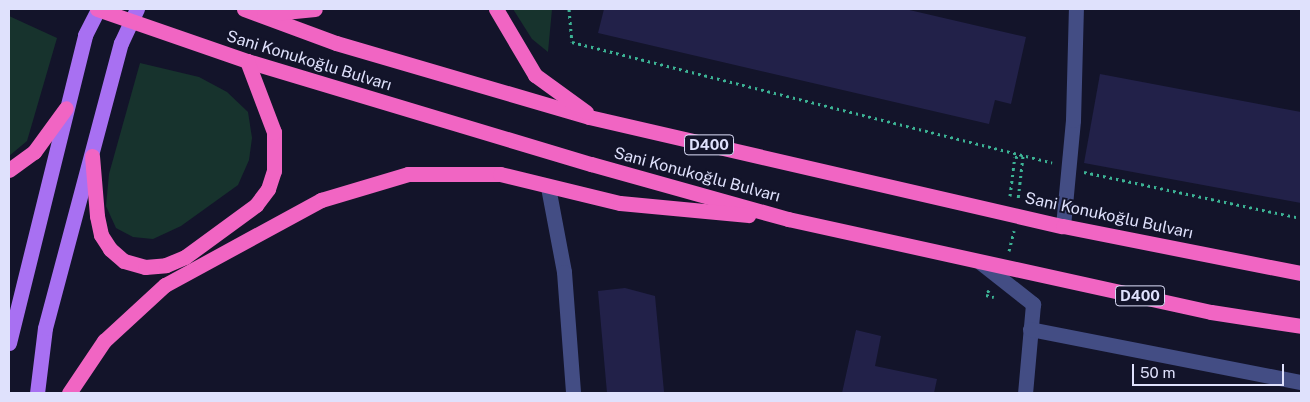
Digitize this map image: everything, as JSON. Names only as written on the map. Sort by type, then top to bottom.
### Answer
[{"type":"highway","name":"Sani Konukoğlu Bulvarı","points":[[97,9],[247,61],[591,164],[788,219],[1211,312],[1301,326]]},
{"type":"highway","name":"Sani Konukoğlu Bulvarı","points":[[244,9],[336,43],[596,119],[1012,211],[1063,226],[1301,273]]},
{"type":"highway","points":[[259,14],[315,9]]},
{"type":"highway","points":[[496,9],[535,75],[596,119]]},
{"type":"highway","points":[[92,156],[97,216],[102,235],[110,249],[124,261],[144,267],[166,265],[185,257],[256,205],[268,189],[274,171],[274,132],[247,61]]},
{"type":"highway","points":[[9,170],[34,152],[66,108]]},
{"type":"highway","points":[[68,393],[104,341],[165,285],[321,200],[408,174],[500,174],[620,203],[788,219]]},
{"type":"main road","points":[[9,344],[85,35],[97,9]]},
{"type":"main road","points":[[37,393],[45,328],[121,43],[137,9]]},
{"type":"street","points":[[1063,226],[1073,120],[1076,9]]},
{"type":"street","points":[[548,187],[564,272],[573,393]]},
{"type":"street","points":[[980,262],[1034,304],[1025,393]]},
{"type":"street","points":[[1030,330],[1301,382]]},
{"type":"path","points":[[569,9],[572,42],[1068,168],[1301,218]]},
{"type":"path","points":[[1023,156],[1020,182],[1012,211],[1015,158],[1023,156]]},
{"type":"path","points":[[1007,255],[1014,228]]},
{"type":"path","points":[[986,295],[990,287]]},
{"type":"green space","points":[[513,9],[552,9],[548,52],[532,39]]},
{"type":"green space","points":[[9,16],[57,38],[27,141],[9,156]]},
{"type":"green space","points":[[140,63],[199,77],[227,92],[248,112],[252,138],[249,160],[238,185],[181,226],[153,239],[133,237],[116,228],[106,206],[109,174]]},
{"type":"building","points":[[604,9],[905,9],[1026,37],[1011,104],[995,100],[989,124],[598,33]]},
{"type":"building","points":[[1100,74],[1301,112],[1301,203],[1084,163]]},
{"type":"building","points":[[625,288],[655,296],[664,392],[607,393],[598,291]]},
{"type":"building","points":[[856,330],[881,336],[875,366],[937,379],[934,393],[842,393]]}]
